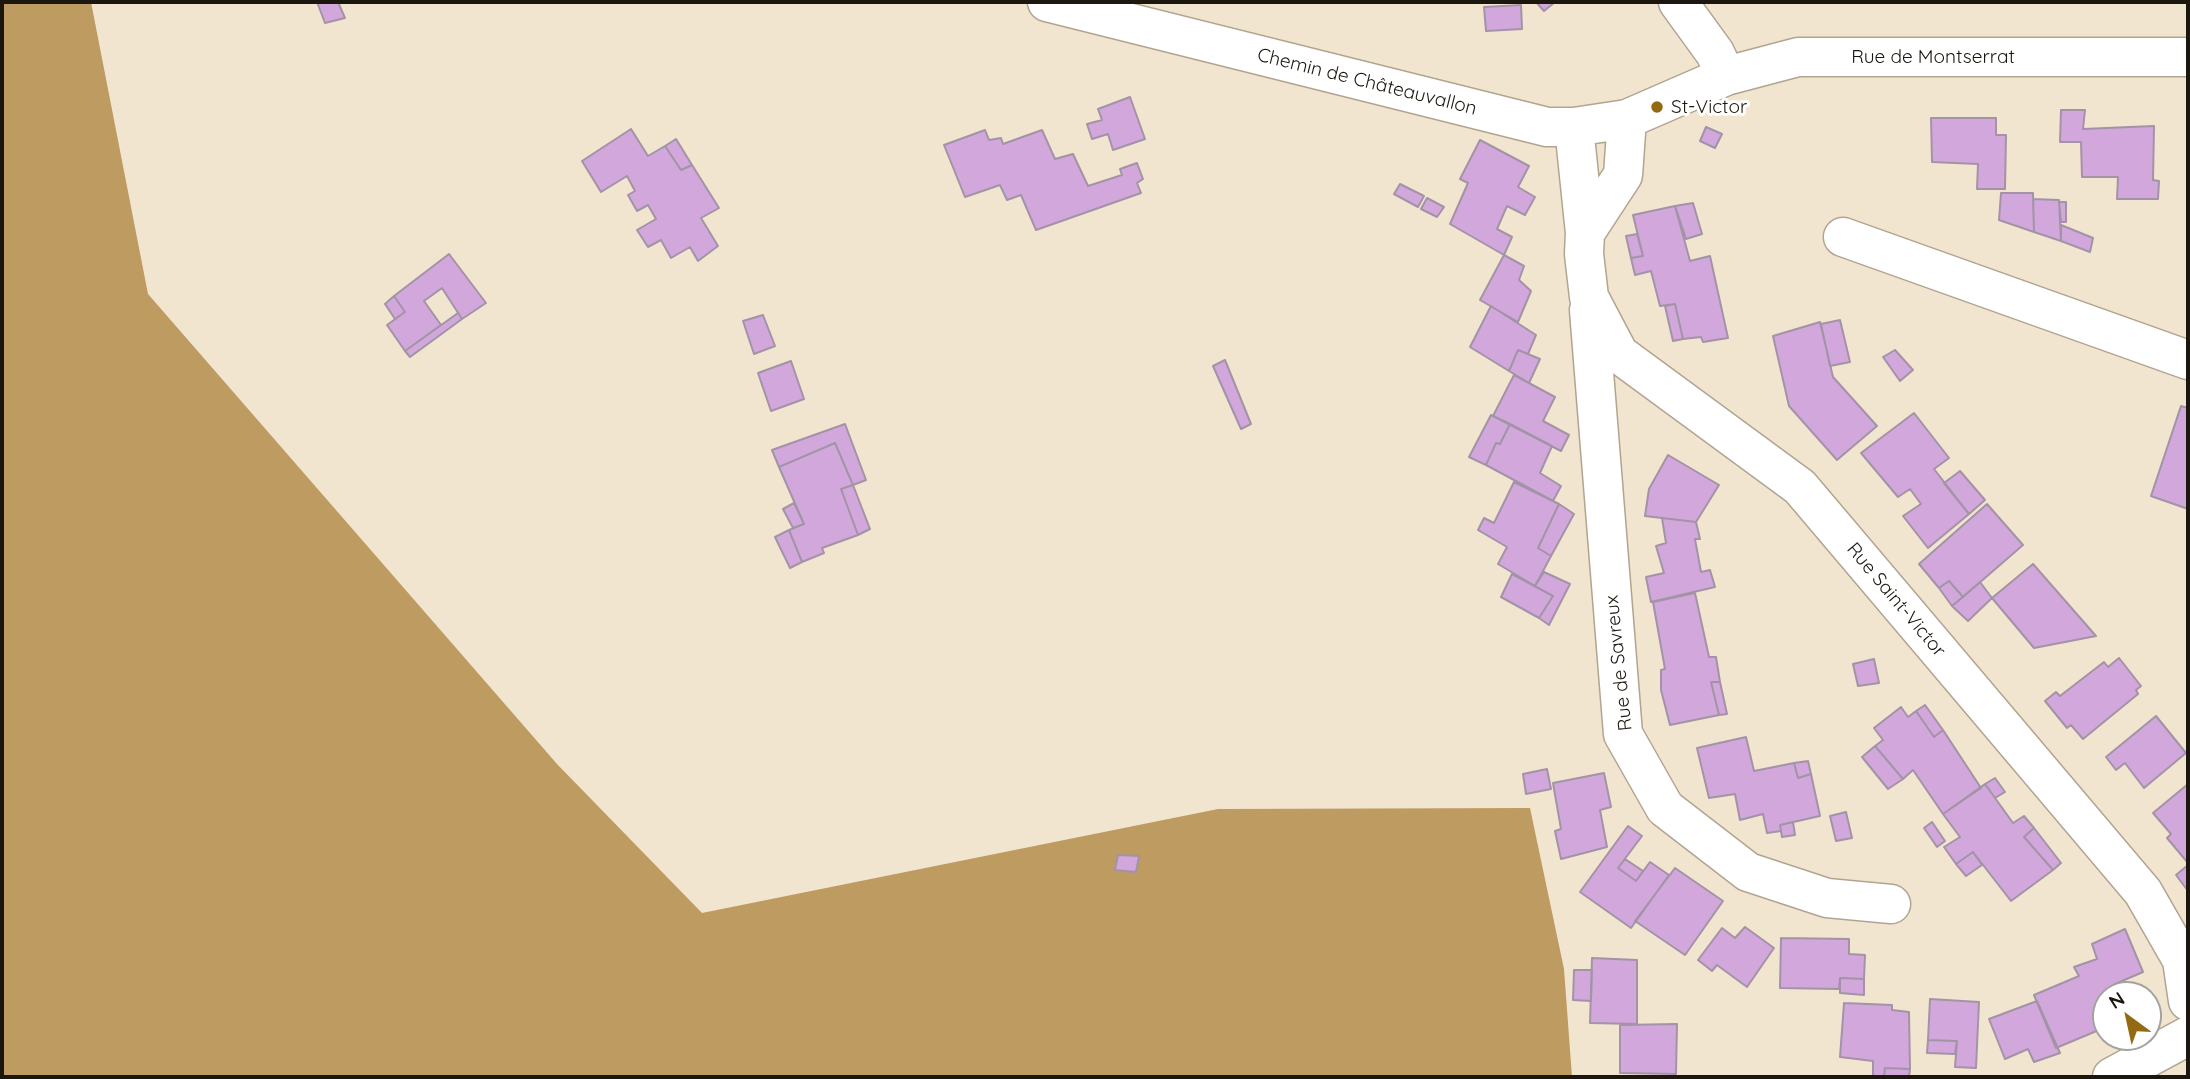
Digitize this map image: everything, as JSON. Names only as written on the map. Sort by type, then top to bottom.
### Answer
[{"type":"street","name":"Chemin de Châteauvallon","points":[[1048,2],[1547,127],[1574,127],[1627,119],[1684,94]]},
{"type":"street","points":[[1678,2],[1715,53],[1726,76]]},
{"type":"street","name":"Rue de Montserrat","points":[[1684,94],[1726,76],[1798,57],[2188,57]]},
{"type":"street","points":[[1585,233],[1623,175],[1627,119]]},
{"type":"street","name":"Rue Saint-Victor","points":[[1574,127],[1589,297],[1619,354],[1800,486],[2143,892],[2182,960],[2188,1001]]},
{"type":"street","points":[[1843,237],[2188,360]]},
{"type":"street","name":"Rue de Savreux","points":[[1589,297],[1623,734],[1665,808],[1748,872],[1826,898],[1891,904]]},
{"type":"street","points":[[2112,1077],[2188,1036]]},
{"type":"shaded area","points":[[2,2],[91,2],[148,294],[557,764],[702,913],[1218,809],[1530,808],[1564,969],[1572,1077],[2,1077]]},
{"type":"building","points":[[317,2],[338,2],[345,18],[325,23]]},
{"type":"building","points":[[1536,2],[1555,2],[1544,11]]},
{"type":"building","points":[[1521,5],[1522,29],[1486,31],[1484,7]]},
{"type":"building","points":[[1130,97],[1145,139],[1113,150],[1108,134],[1092,139],[1087,124],[1102,120],[1098,109]]},
{"type":"building","points":[[2061,110],[2085,110],[2083,129],[2154,126],[2153,180],[2159,181],[2158,199],[2117,199],[2118,177],[2082,177],[2081,142],[2060,142]]},
{"type":"building","points":[[1931,118],[1996,118],[1996,135],[2006,135],[2005,189],[1977,189],[1978,164],[1932,162]]},
{"type":"building","points":[[1706,127],[1722,134],[1715,148],[1700,141]]},
{"type":"building","points":[[631,129],[648,156],[665,146],[681,170],[692,165],[719,208],[701,218],[718,246],[698,261],[690,247],[671,258],[661,240],[648,247],[637,230],[656,219],[648,205],[637,211],[628,195],[635,191],[627,176],[601,192],[582,161]]},
{"type":"building","points":[[985,130],[989,140],[1001,138],[1003,144],[1042,130],[1055,159],[1073,154],[1088,186],[1122,175],[1120,169],[1137,163],[1143,179],[1137,183],[1141,193],[1036,230],[1021,195],[1007,200],[1000,185],[965,197],[944,145]]},
{"type":"building","points":[[676,139],[692,165],[681,170],[665,146]]},
{"type":"building","points":[[1480,140],[1529,166],[1518,187],[1535,197],[1525,215],[1507,206],[1497,229],[1512,237],[1504,255],[1450,224],[1468,183],[1460,179]]},
{"type":"building","points":[[1400,184],[1424,196],[1418,207],[1394,194]]},
{"type":"building","points":[[2001,193],[2033,193],[2034,232],[1999,220]]},
{"type":"building","points":[[1427,198],[1444,207],[1437,217],[1421,209]]},
{"type":"building","points":[[2033,199],[2059,200],[2061,241],[2034,232]]},
{"type":"building","points":[[2059,202],[2066,202],[2066,222],[2061,222]]},
{"type":"building","points":[[1693,203],[1702,234],[1686,239],[1675,206]]},
{"type":"building","points":[[1675,206],[1690,261],[1710,256],[1728,338],[1703,342],[1701,337],[1683,339],[1675,304],[1660,306],[1651,271],[1635,275],[1631,258],[1643,256],[1633,215]]},
{"type":"building","points":[[2061,225],[2093,238],[2090,252],[2061,241]]},
{"type":"building","points":[[1637,234],[1643,256],[1631,258],[1626,236]]},
{"type":"building","points":[[449,254],[486,303],[462,319],[442,288],[424,301],[441,325],[405,351],[387,325],[405,312],[394,296]]},
{"type":"building","points":[[1504,255],[1524,266],[1519,280],[1531,291],[1518,322],[1480,300]]},
{"type":"building","points":[[394,296],[405,312],[395,319],[385,304]]},
{"type":"building","points":[[1675,304],[1683,339],[1673,341],[1665,306]]},
{"type":"building","points":[[1491,306],[1536,335],[1528,354],[1518,350],[1509,371],[1470,347]]},
{"type":"building","points":[[458,313],[462,319],[410,357],[405,351]]},
{"type":"building","points":[[763,315],[775,346],[754,354],[743,321]]},
{"type":"building","points":[[1840,320],[1850,362],[1830,366],[1821,324]]},
{"type":"building","points":[[1820,322],[1833,377],[1877,426],[1837,460],[1789,406],[1773,336]]},
{"type":"building","points":[[1518,350],[1540,359],[1529,383],[1509,371]]},
{"type":"building","points":[[1895,350],[1913,370],[1900,381],[1883,357]]},
{"type":"building","points":[[1225,360],[1251,424],[1241,429],[1213,366]]},
{"type":"building","points":[[791,361],[804,399],[771,411],[758,373]]},
{"type":"building","points":[[1514,375],[1555,397],[1543,421],[1569,435],[1561,451],[1493,416]]},
{"type":"building","points":[[2181,406],[2188,408],[2188,509],[2151,496]]},
{"type":"building","points":[[1914,413],[1949,458],[1934,469],[1969,514],[1928,548],[1903,516],[1921,504],[1910,489],[1898,497],[1861,453]]},
{"type":"building","points":[[1491,415],[1510,424],[1500,444],[1496,443],[1486,465],[1469,457]]},
{"type":"building","points":[[845,424],[866,480],[853,485],[835,443],[779,467],[772,450]]},
{"type":"building","points":[[1510,424],[1552,446],[1540,473],[1561,486],[1553,501],[1486,465],[1496,443],[1500,444]]},
{"type":"building","points":[[835,443],[853,485],[841,489],[858,535],[822,548],[824,553],[802,562],[789,530],[804,524],[779,467]]},
{"type":"building","points":[[1668,455],[1719,485],[1696,522],[1645,516],[1649,489]]},
{"type":"building","points":[[1960,471],[1985,500],[1969,514],[1944,483]]},
{"type":"building","points":[[1514,482],[1559,504],[1538,548],[1551,556],[1535,586],[1498,564],[1507,547],[1478,530],[1484,518],[1494,523]]},
{"type":"building","points":[[853,485],[870,529],[858,535],[841,489]]},
{"type":"building","points":[[794,503],[804,524],[793,528],[783,509]]},
{"type":"building","points":[[1559,504],[1574,514],[1551,556],[1538,548]]},
{"type":"building","points":[[1987,504],[2023,545],[1963,597],[1949,581],[1939,588],[1919,564]]},
{"type":"building","points":[[1662,518],[1696,522],[1700,539],[1695,539],[1701,572],[1710,570],[1715,587],[1651,602],[1646,577],[1664,573],[1656,546],[1666,543]]},
{"type":"building","points":[[789,530],[802,562],[790,568],[775,537]]},
{"type":"building","points":[[2033,564],[2096,636],[2034,648],[1992,598]]},
{"type":"building","points":[[1544,572],[1570,584],[1549,625],[1539,618],[1553,596],[1535,586]]},
{"type":"building","points":[[1512,574],[1553,596],[1539,618],[1501,597]]},
{"type":"building","points":[[1949,581],[1963,597],[1952,606],[1939,588]]},
{"type":"building","points":[[1980,582],[1992,598],[1968,621],[1952,606]]},
{"type":"building","points":[[1695,593],[1709,657],[1716,657],[1720,682],[1711,682],[1719,715],[1670,725],[1661,690],[1661,670],[1665,669],[1653,602]]},
{"type":"building","points":[[2119,658],[2141,686],[2136,690],[2138,694],[2083,739],[2071,725],[2067,728],[2045,701],[2056,692],[2060,696],[2104,662],[2108,667]]},
{"type":"building","points":[[1874,659],[1879,683],[1858,686],[1853,664]]},
{"type":"building","points":[[1711,682],[1720,682],[1727,714],[1719,715]]},
{"type":"building","points":[[1925,705],[1943,730],[1934,737],[1916,711]]},
{"type":"building","points":[[1901,707],[1908,717],[1916,711],[1934,737],[1943,730],[1981,788],[1943,814],[1913,770],[1903,779],[1875,746],[1883,740],[1874,728]]},
{"type":"building","points":[[2156,716],[2186,753],[2144,788],[2125,763],[2116,770],[2106,757]]},
{"type":"building","points":[[1746,737],[1754,771],[1794,763],[1798,778],[1811,774],[1820,816],[1780,825],[1781,831],[1767,833],[1763,814],[1740,820],[1735,794],[1709,798],[1697,748]]},
{"type":"building","points":[[1875,746],[1903,779],[1888,789],[1862,757]]},
{"type":"building","points":[[1808,761],[1811,774],[1798,778],[1794,763]]},
{"type":"building","points":[[1547,769],[1551,789],[1526,794],[1523,774]]},
{"type":"building","points":[[1604,773],[1611,807],[1600,810],[1607,847],[1561,859],[1555,831],[1561,829],[1553,783]]},
{"type":"building","points":[[1995,778],[2005,792],[1995,798],[1985,784]]},
{"type":"building","points":[[1985,784],[2013,823],[2024,816],[2034,828],[2024,837],[2053,870],[2011,901],[1973,852],[1956,864],[1944,847],[1960,837],[1943,814]]},
{"type":"building","points":[[2188,784],[2188,863],[2167,838],[2171,834],[2153,813]]},
{"type":"building","points":[[1846,812],[1852,838],[1836,841],[1830,816]]},
{"type":"building","points":[[1793,822],[1795,835],[1782,837],[1780,825]]},
{"type":"building","points":[[1932,822],[1945,841],[1937,847],[1924,828]]},
{"type":"building","points":[[1628,826],[1642,836],[1618,868],[1636,881],[1650,862],[1669,875],[1631,928],[1580,892]]},
{"type":"building","points":[[2034,828],[2061,863],[2053,870],[2024,837]]},
{"type":"building","points":[[1973,852],[1982,865],[1966,876],[1956,864]]},
{"type":"building","points":[[1118,855],[1139,856],[1136,872],[1115,870]]},
{"type":"building","points":[[1625,859],[1643,871],[1636,881],[1618,868]]},
{"type":"building","points":[[2188,865],[2188,891],[2176,875]]},
{"type":"building","points":[[1675,868],[1723,901],[1685,955],[1635,921]]},
{"type":"building","points":[[1745,927],[1774,948],[1747,987],[1717,965],[1712,971],[1698,960],[1722,928],[1735,938]]},
{"type":"building","points":[[2125,929],[2143,972],[2122,981],[2092,981],[2092,1033],[2056,1048],[2034,995],[2079,976],[2074,967],[2097,959],[2092,944]]},
{"type":"building","points":[[1781,938],[1849,939],[1849,954],[1865,955],[1864,979],[1840,978],[1839,989],[1780,988]]},
{"type":"building","points":[[1592,958],[1637,960],[1637,1024],[1590,1023]]},
{"type":"building","points":[[1574,970],[1592,970],[1591,1001],[1573,1000]]},
{"type":"building","points":[[1840,978],[1864,979],[1864,995],[1840,993]]},
{"type":"building","points":[[1930,999],[1979,1002],[1976,1068],[1955,1067],[1957,1041],[1928,1040]]},
{"type":"building","points":[[2037,1001],[2060,1053],[2034,1062],[2028,1049],[2005,1059],[1989,1019]]},
{"type":"building","points":[[1844,1003],[1892,1005],[1892,1010],[1909,1012],[1910,1069],[1885,1068],[1884,1077],[1873,1077],[1873,1061],[1840,1057]]},
{"type":"building","points":[[1677,1024],[1676,1074],[1620,1073],[1620,1025]]},
{"type":"building","points":[[1928,1040],[1957,1041],[1955,1054],[1927,1053]]},
{"type":"building","points":[[1885,1068],[1910,1069],[1909,1077],[1884,1077]]},
{"type":"place","name":"St-Victor","points":[[1657,107]]}]
